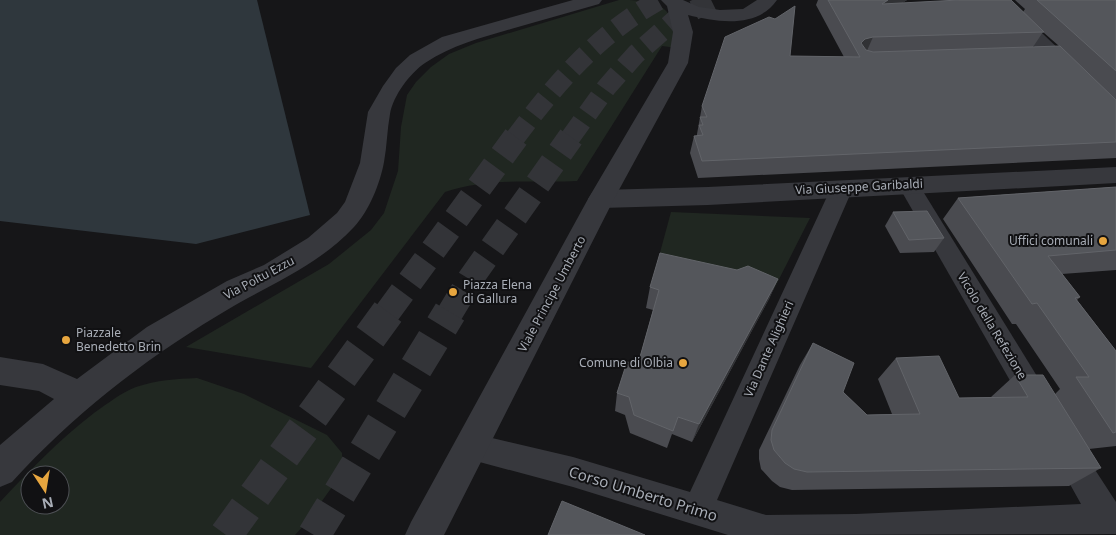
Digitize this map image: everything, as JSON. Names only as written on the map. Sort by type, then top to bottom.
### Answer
[{"type":"street","name":"Via Poltu Ezzu","points":[[0,470],[80,396],[158,336],[237,289],[274,273],[317,245],[346,220],[356,206],[372,163],[379,112],[390,90],[403,72],[417,59],[448,41],[593,0]]},
{"type":"street","points":[[997,0],[1054,55],[1108,98],[1116,115]]},
{"type":"street","points":[[673,2],[702,14],[737,15]]},
{"type":"street","name":"Viale Principe Umberto","points":[[424,535],[601,198],[678,63],[681,54],[683,32],[673,2]]},
{"type":"street","name":"Viale Principe Umberto","points":[[681,54],[695,36],[709,25],[753,11],[770,2]]},
{"type":"street","points":[[1028,56],[1054,55]]},
{"type":"street","name":"Via Giuseppe Garibaldi","points":[[601,198],[708,196],[1116,175]]},
{"type":"street","name":"Vicolo della Refezione","points":[[909,185],[1054,429],[1111,519]]},
{"type":"street","name":"Via Dante Alighieri","points":[[697,510],[842,188]]},
{"type":"street","points":[[0,371],[43,378],[80,396]]},
{"type":"street","name":"Corso Umberto Primo","points":[[471,447],[572,472],[766,531],[856,530],[1111,519]]},
{"type":"shaded area","points":[[0,0],[257,0],[310,215],[196,244],[0,221]]},
{"type":"shaded area","points":[[619,0],[648,2],[666,11],[673,23],[677,48],[662,46],[577,181],[494,182],[461,187],[445,192],[311,368],[186,347],[329,264],[371,230],[384,213],[398,171],[401,127],[407,95],[416,82],[431,67],[449,54],[476,43]]},
{"type":"shaded area","points":[[671,212],[810,218],[773,291],[658,260]]},
{"type":"shaded area","points":[[197,378],[244,394],[327,435],[342,453],[342,473],[307,522],[295,535],[0,535],[0,502],[20,480],[20,515],[70,515],[70,465],[36,465],[81,423],[120,395],[144,385],[174,379]]},
{"type":"building","points":[[828,0],[888,0],[882,4],[959,0],[1011,0],[1044,32],[873,37],[865,39],[861,43],[866,50],[873,52],[1060,46],[1116,100],[1116,142],[702,161],[694,136],[703,135],[699,125],[703,125],[700,117],[707,117],[702,106],[725,37],[769,17],[775,19],[795,6],[790,56],[860,57]]},
{"type":"building","points":[[1037,0],[1116,0],[1116,71]]},
{"type":"building","points":[[1116,187],[1116,250],[1048,256],[1080,297],[1075,298],[1116,351],[1116,432],[1113,433],[1076,377],[1089,377],[1037,303],[1032,304],[958,198]]},
{"type":"building","points":[[927,211],[944,238],[909,240],[893,212]]},
{"type":"building","points":[[660,253],[737,270],[748,266],[778,279],[699,424],[678,417],[673,431],[634,415],[629,397],[617,393],[627,362],[638,364],[659,290],[650,287]]},
{"type":"building","points":[[813,343],[854,363],[843,392],[867,415],[920,414],[896,358],[939,356],[959,398],[1028,397],[1015,375],[1043,375],[1101,468],[807,472],[794,469],[785,463],[774,450],[771,440],[772,430]]},
{"type":"building","points":[[562,501],[645,535],[548,535]]},
{"type":"tunnel","points":[[515,138],[547,97],[597,44],[636,14],[659,0]]},
{"type":"tunnel","points":[[570,138],[606,88],[636,54],[676,19],[715,0]]},
{"type":"tunnel","points":[[387,313],[516,137]]},
{"type":"tunnel","points":[[450,313],[471,278],[571,137]]},
{"type":"tunnel","points":[[226,535],[388,312]]},
{"type":"tunnel","points":[[314,535],[450,312]]},
{"type":"place","name":"Uffici comunali","points":[[1103,241]]},
{"type":"place","name":"Piazza Elena di Gallura","points":[[453,292]]},
{"type":"place","name":"Piazzale Benedetto Brin","points":[[66,340]]},
{"type":"place","name":"Comune di Olbia","points":[[683,363]]}]
